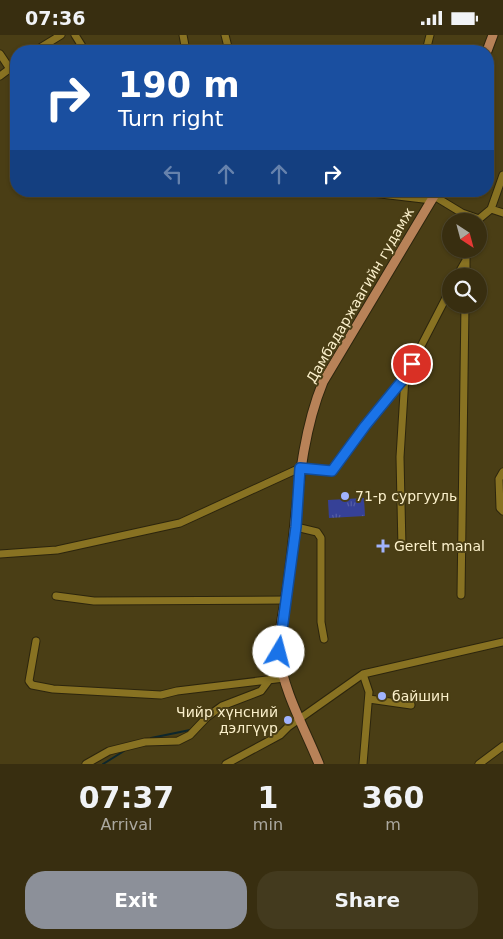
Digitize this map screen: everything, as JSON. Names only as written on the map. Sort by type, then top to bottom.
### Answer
[{"type":"main road","name":"Дамбадаржаагийн гудамж","points":[[319,764],[301,719],[286,689],[279,652],[296,527],[300,468],[314,405],[323,382],[433,197]]},
{"type":"street","points":[[45,45],[61,35]]},
{"type":"street","points":[[0,54],[10,69],[0,76]]},
{"type":"street","points":[[486,213],[491,209],[503,175]]},
{"type":"street","points":[[436,197],[462,213]]},
{"type":"street","points":[[491,209],[503,213]]},
{"type":"street","points":[[461,268],[466,259]]},
{"type":"street","points":[[466,259],[466,268]]},
{"type":"street","points":[[0,554],[57,549],[180,523],[300,468],[332,471],[365,426],[405,377],[442,305]]},
{"type":"street","points":[[461,595],[465,313]]},
{"type":"street","points":[[402,548],[400,457],[405,377]]},
{"type":"street","points":[[503,472],[499,479],[500,508],[503,511]]},
{"type":"street","points":[[296,527],[317,532],[321,538],[321,623],[324,639]]},
{"type":"street","points":[[56,596],[94,601],[286,600]]},
{"type":"street","points":[[36,641],[29,681],[32,685],[53,689],[161,695],[177,691],[284,678]]},
{"type":"street","points":[[227,764],[288,730],[288,727],[363,673],[503,642]]},
{"type":"street","points":[[363,673],[369,692],[363,764]]},
{"type":"street","points":[[86,764],[109,751],[145,742],[178,741],[190,735],[207,717],[222,707],[261,691],[270,679]]},
{"type":"street","points":[[369,699],[411,705]]},
{"type":"street","points":[[479,764],[503,746]]},
{"type":"green space","points":[[364,498],[365,516],[329,518],[328,500]]},
{"type":"waterway","points":[[151,738],[190,730]]},
{"type":"waterway","points":[[103,764],[124,751]]},
{"type":"place","name":"71-р сургууль","points":[[345,496]]},
{"type":"place","name":"Gerelt manal","points":[[383,546]]},
{"type":"place","name":"байшин","points":[[382,696]]},
{"type":"place","name":"Чийр хүнсний дэлгүүр","points":[[288,720]]},
{"type":"route","points":[[279,652],[296,527],[300,468],[332,471],[365,426],[405,377],[412,364]]}]
